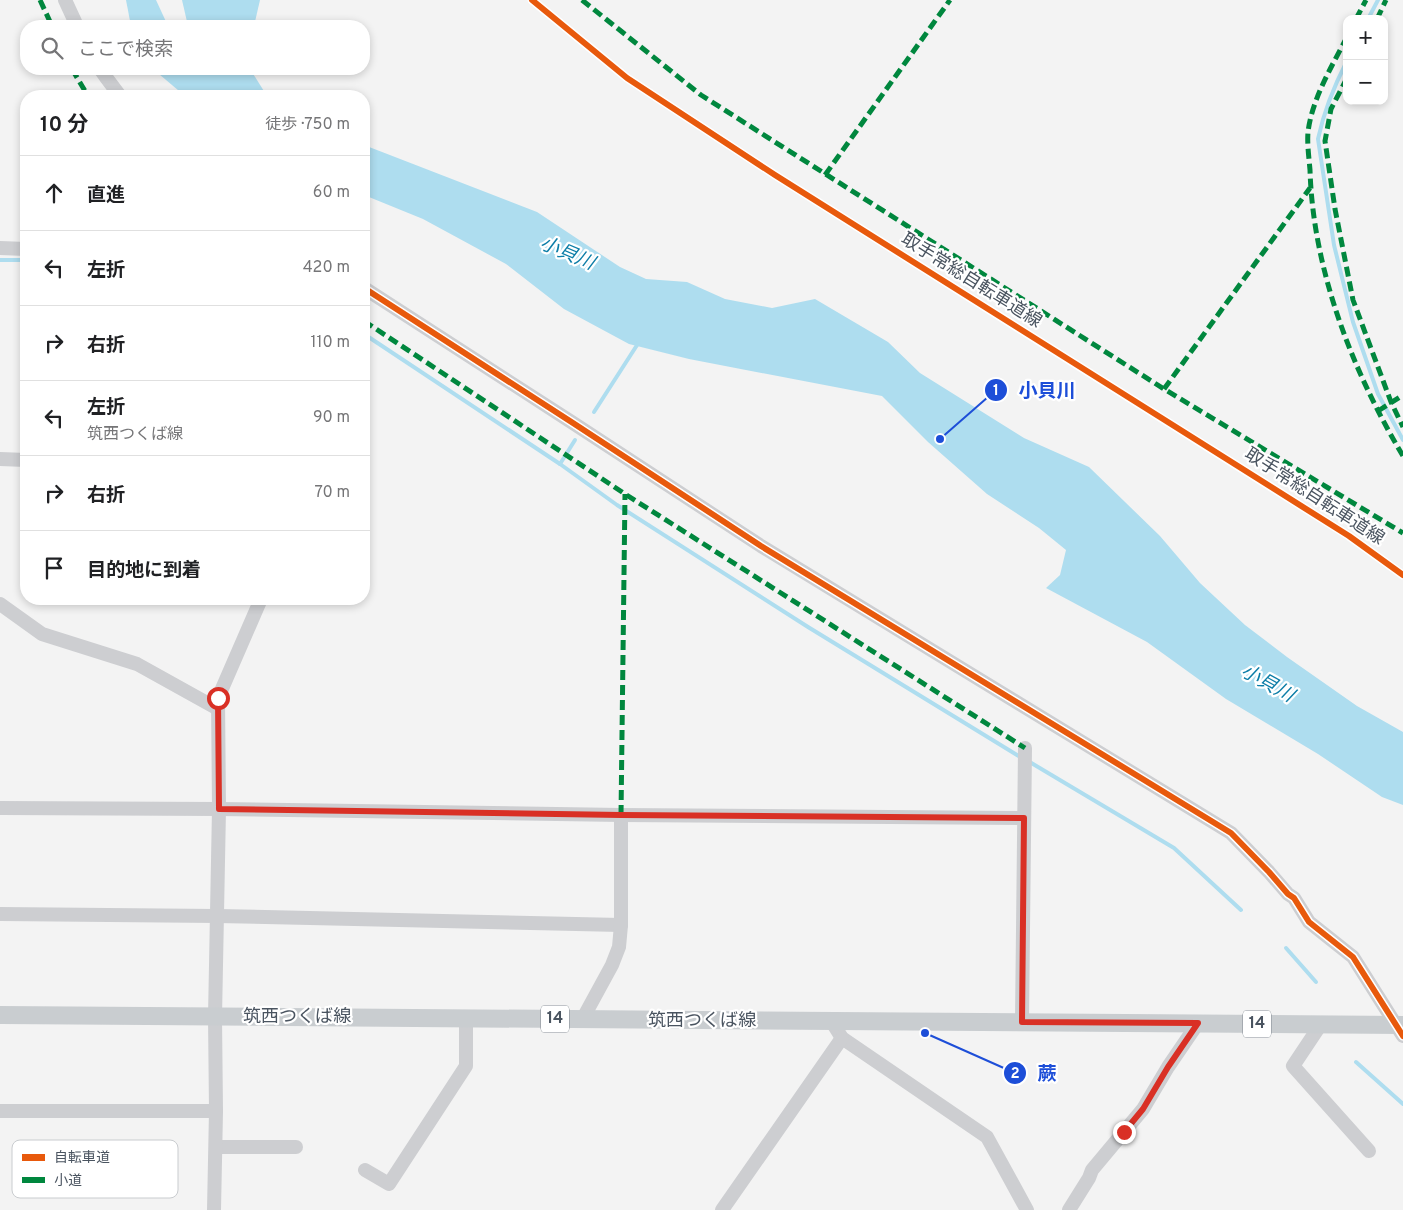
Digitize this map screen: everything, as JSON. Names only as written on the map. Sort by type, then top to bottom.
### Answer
[{"type":"main road","name":"筑西つくば線","points":[[0,1016],[1321,1024],[1401,1029]]},
{"type":"street","points":[[65,0],[75,20]]},
{"type":"street","points":[[103,75],[115,90]]},
{"type":"street","points":[[0,248],[20,249]]},
{"type":"street","points":[[370,292],[761,546],[1231,833],[1288,894],[1294,898],[1309,922],[1353,956],[1401,1029]]},
{"type":"street","points":[[0,459],[20,460]]},
{"type":"street","points":[[0,604],[42,634],[137,664],[218,709]]},
{"type":"street","points":[[214,1210],[219,809],[218,698],[259,605]]},
{"type":"street","points":[[1022,1022],[1025,756]]},
{"type":"street","points":[[0,808],[1024,818]]},
{"type":"street","points":[[582,1020],[612,965],[618,947],[621,925],[621,815]]},
{"type":"street","points":[[0,914],[217,916],[621,925]]},
{"type":"street","points":[[366,1170],[389,1184],[466,1066],[466,1019]]},
{"type":"street","points":[[832,1022],[842,1038],[987,1137],[1028,1210]]},
{"type":"street","points":[[1069,1210],[1092,1170],[1143,1109],[1168,1067],[1198,1023]]},
{"type":"street","points":[[1321,1024],[1293,1066],[1369,1151]]},
{"type":"street","points":[[722,1210],[842,1038]]},
{"type":"street","points":[[0,1111],[216,1111]]},
{"type":"street","points":[[216,1147],[296,1147]]},
{"type":"water","points":[[126,0],[156,0],[165,20],[130,20]]},
{"type":"water","points":[[182,0],[260,0],[255,20],[187,20]]},
{"type":"water","points":[[160,75],[254,75],[263,90],[178,90]]},
{"type":"water","points":[[370,147],[537,212],[620,267],[646,279],[687,282],[725,299],[772,308],[815,299],[888,342],[920,373],[1024,438],[1089,467],[1160,536],[1200,583],[1245,625],[1357,706],[1403,732],[1403,805],[1382,797],[1318,754],[1226,699],[1147,642],[1046,588],[1060,575],[1066,550],[1039,528],[987,494],[928,442],[882,396],[689,359],[629,344],[564,309],[506,264],[423,219],[370,197]]},
{"type":"waterway","points":[[1370,15],[1378,0]]},
{"type":"waterway","points":[[1343,69],[1330,99],[1318,139],[1334,245],[1353,322],[1378,394],[1403,440]]},
{"type":"waterway","points":[[0,260],[20,260]]},
{"type":"waterway","points":[[370,338],[560,464],[617,505],[808,627],[1022,758]]},
{"type":"waterway","points":[[594,412],[639,342]]},
{"type":"waterway","points":[[560,464],[575,440]]},
{"type":"waterway","points":[[1028,761],[1174,848],[1241,910]]},
{"type":"waterway","points":[[1286,948],[1316,982]]},
{"type":"waterway","points":[[1356,1062],[1403,1104]]},
{"type":"marked path","points":[[40,0],[49,20]]},
{"type":"marked path","points":[[582,0],[701,95],[1164,389],[1403,533]]},
{"type":"marked path","points":[[825,175],[950,0]]},
{"type":"marked path","points":[[1358,15],[1366,0]]},
{"type":"marked path","points":[[1379,15],[1386,0]]},
{"type":"marked path","points":[[1343,45],[1323,83],[1310,120],[1308,141],[1313,207],[1327,282],[1338,318],[1367,389],[1403,456]]},
{"type":"marked path","points":[[76,75],[84,90]]},
{"type":"marked path","points":[[1343,86],[1331,109],[1325,141],[1335,209],[1353,300],[1391,402],[1403,427]]},
{"type":"marked path","points":[[1164,389],[1310,188]]},
{"type":"marked path","points":[[370,325],[625,494],[1025,748]]},
{"type":"marked path","points":[[1378,411],[1403,395]]},
{"type":"marked path","points":[[621,815],[625,494]]},
{"type":"cycle path","name":"取手常総自転車道線","points":[[532,0],[627,78],[775,175],[1349,536],[1403,575]]},
{"type":"cycle path","points":[[370,292],[761,546],[1231,833],[1288,894],[1294,898],[1309,922],[1353,957],[1403,1036]]},
{"type":"place","name":"小貝川","points":[[940,439]]},
{"type":"place","name":"蕨","points":[[925,1033]]},
{"type":"route","points":[[218,698],[219,809],[621,815],[1024,818],[1022,1022],[1198,1023],[1168,1067],[1143,1109],[1124,1132]]}]
